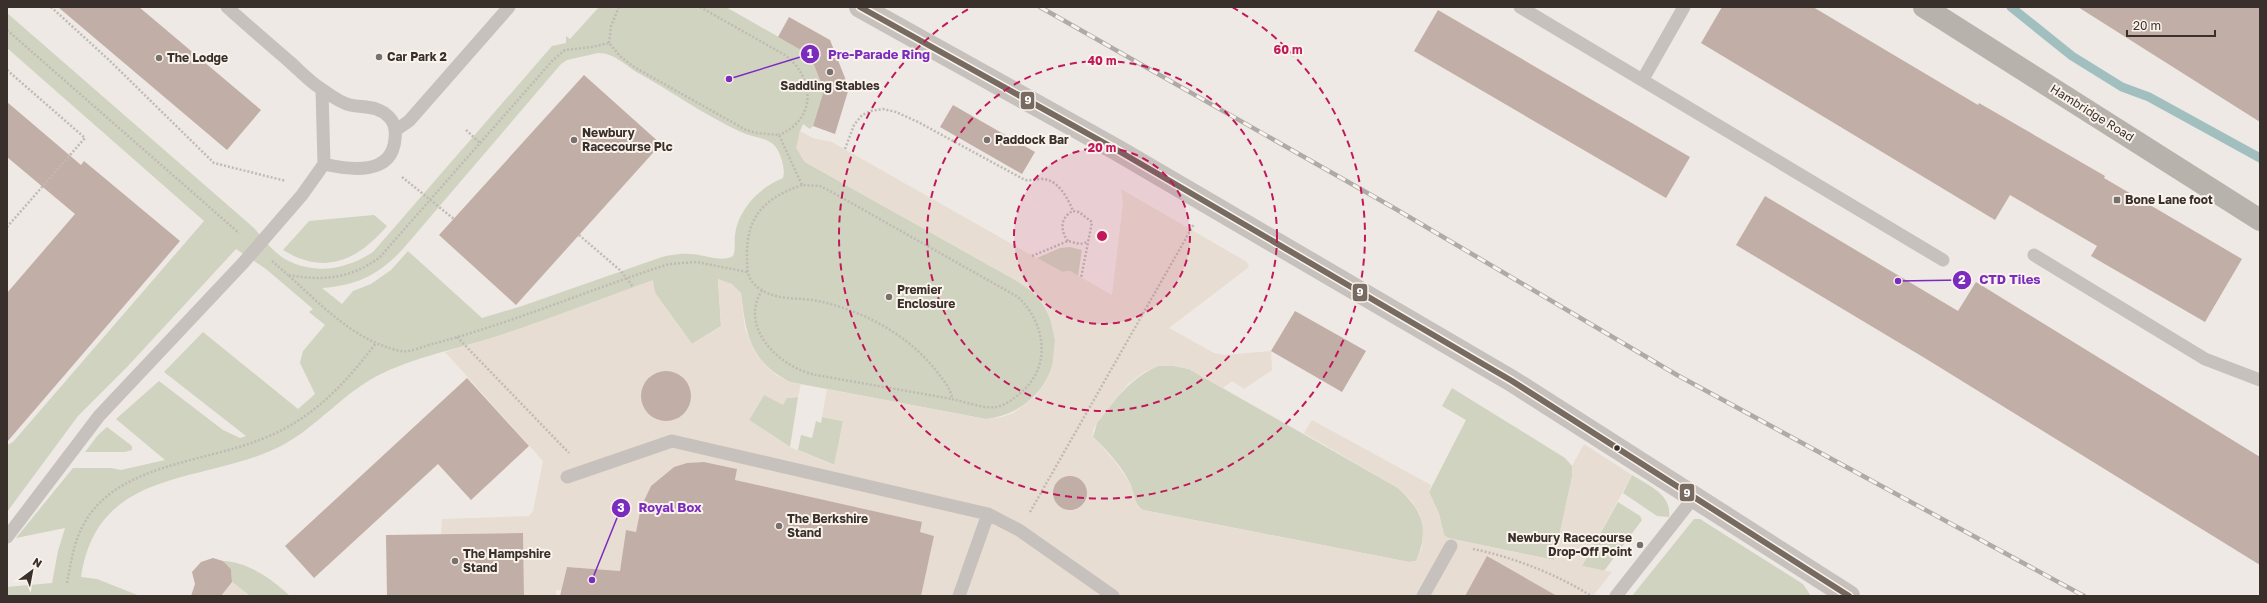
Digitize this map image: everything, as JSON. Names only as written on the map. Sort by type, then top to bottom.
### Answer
[{"type":"main road","name":"Hambridge Road","points":[[1924,7],[2260,220]]},
{"type":"street","points":[[860,7],[1117,150],[1512,381],[1846,595]]},
{"type":"lane","points":[[227,7],[322,90],[348,105],[370,106],[380,110],[390,118],[396,130],[395,146],[391,156],[370,169],[338,167],[324,164]]},
{"type":"lane","points":[[396,130],[409,121],[509,7]]},
{"type":"lane","points":[[1520,7],[1943,260]]},
{"type":"lane","points":[[1642,79],[1684,7]]},
{"type":"lane","points":[[7,537],[99,416],[256,248],[302,196],[324,164],[322,90]]},
{"type":"lane","points":[[2034,255],[2205,359],[2260,380]]},
{"type":"lane","points":[[567,476],[672,441],[988,514],[1019,530],[1113,596]]},
{"type":"lane","points":[[1616,596],[1694,497]]},
{"type":"lane","points":[[959,596],[988,514]]},
{"type":"lane","points":[[1423,596],[1451,546]]},
{"type":"path","points":[[51,7],[109,60],[214,163],[286,180],[302,196]]},
{"type":"path","points":[[619,7],[611,26],[609,43],[620,56],[634,66],[746,130],[757,133],[779,135],[795,125],[806,107],[808,88],[801,71],[795,63],[784,55],[700,7]]},
{"type":"path","points":[[7,30],[256,248],[350,327],[376,343],[402,351],[456,337],[484,329],[669,264],[685,262],[708,264],[747,272]]},
{"type":"path","points":[[288,275],[306,278],[339,278],[368,266],[379,258],[481,144],[553,60],[565,50],[592,47],[609,43]]},
{"type":"path","points":[[7,70],[85,138],[7,227]]},
{"type":"path","points":[[845,149],[854,125],[862,115],[871,111],[883,109],[896,112],[1025,180],[1041,178],[1053,182],[1065,195],[1073,211]]},
{"type":"path","points":[[466,130],[481,144]]},
{"type":"path","points":[[779,135],[802,185]]},
{"type":"path","points":[[402,177],[454,219]]},
{"type":"path","points":[[762,290],[756,307],[757,321],[770,348],[789,366],[802,372],[816,375],[952,399],[986,407],[997,407],[1007,403],[1027,389],[1037,374],[1042,355],[1040,329],[1031,312],[1018,297],[820,186],[802,185],[770,200],[754,218],[747,240],[747,272],[752,282],[762,290],[775,296],[817,301],[846,308],[880,324],[907,342],[931,365],[951,393],[952,399]]},
{"type":"path","points":[[1081,278],[1092,222],[1079,212],[1073,211],[1069,213],[1062,224],[1064,237],[1068,241],[1080,244],[1088,242]]},
{"type":"path","points":[[1019,530],[1195,223],[1188,219]]},
{"type":"path","points":[[579,235],[627,278],[634,287]]},
{"type":"path","points":[[1032,256],[1068,241]]},
{"type":"path","points":[[456,337],[585,470]]},
{"type":"path","points":[[67,583],[77,539],[84,523],[101,500],[132,480],[243,446],[286,428],[322,404],[348,379],[376,343]]},
{"type":"path","points":[[1451,546],[1489,552],[1578,587],[1591,596]]},
{"type":"green space","points":[[599,7],[726,7],[810,55],[824,90],[813,126],[810,129],[803,124],[801,129],[798,143],[802,158],[805,162],[1031,290],[1042,303],[1051,322],[1055,341],[1054,360],[1048,377],[1037,392],[1023,405],[1006,414],[986,419],[790,382],[777,374],[758,356],[748,334],[741,293],[718,279],[721,326],[692,344],[655,293],[652,281],[510,332],[398,366],[356,389],[306,430],[279,447],[249,459],[157,485],[131,497],[108,515],[91,541],[81,577],[97,579],[140,596],[7,596],[7,587],[52,583],[58,551],[65,528],[16,538],[73,468],[111,468],[121,470],[165,460],[116,419],[159,381],[223,430],[240,438],[246,436],[164,372],[203,332],[298,409],[315,394],[300,363],[303,351],[325,325],[309,312],[313,309],[266,269],[236,249],[128,366],[78,416],[7,512],[7,445],[13,442],[204,221],[7,48],[7,13],[254,228],[276,253],[296,264],[318,269],[352,263],[373,252],[552,46],[566,43],[566,36],[570,39]],"holes":[[[598,53],[620,60],[635,71],[715,119],[745,134],[766,140],[776,147],[783,165],[783,178],[774,182],[758,193],[745,208],[737,225],[733,256],[723,259],[695,254],[662,257],[522,306],[482,318],[408,251],[391,270],[371,284],[353,291],[342,304],[322,288],[334,287],[366,278],[393,259],[561,64],[567,60]]]},
{"type":"green space","points":[[374,215],[387,226],[364,248],[340,260],[327,263],[313,262],[298,258],[283,250],[309,221]]},
{"type":"green space","points":[[1070,247],[1082,250],[1078,276],[1070,271],[1062,272],[1037,258],[1060,248]]},
{"type":"green space","points":[[1158,366],[1174,366],[1189,369],[1398,488],[1407,496],[1422,521],[1423,539],[1416,561],[1409,562],[1143,510],[1140,508],[1136,502],[1130,483],[1122,470],[1093,437],[1097,423],[1124,390],[1139,377]]},
{"type":"green space","points":[[1452,388],[1565,458],[1572,466],[1572,477],[1554,560],[1448,538],[1444,535],[1439,514],[1429,492],[1466,420],[1442,406]]},
{"type":"green space","points":[[764,395],[787,398],[798,397],[790,447],[749,420]]},
{"type":"green space","points":[[822,417],[843,421],[835,465],[798,450],[801,435],[812,438],[816,421],[821,423]]},
{"type":"green space","points":[[107,427],[132,446],[132,450],[125,452],[85,452],[98,435]]},
{"type":"green space","points":[[1632,475],[1652,487],[1663,497],[1667,502],[1669,517],[1657,516],[1623,493]]},
{"type":"green space","points":[[1618,502],[1640,516],[1642,520],[1604,571],[1582,566]]},
{"type":"green space","points":[[1694,519],[1700,519],[1803,584],[1811,596],[1632,596]]},
{"type":"green space","points":[[223,561],[241,564],[259,572],[290,596],[250,596],[232,582],[231,569]]},
{"type":"shaded area","points":[[800,131],[813,138],[832,142],[1061,272],[1070,271],[1112,295],[1123,203],[1121,189],[1247,262],[1249,267],[1169,328],[1214,353],[1224,355],[1271,351],[1272,370],[1244,389],[1232,381],[1223,388],[1189,369],[1174,366],[1158,366],[1144,372],[1128,384],[1093,430],[1093,437],[1114,460],[1130,483],[1138,507],[1143,510],[1409,562],[1416,561],[1422,548],[1423,526],[1420,514],[1411,500],[1398,488],[1304,433],[1312,420],[1431,485],[1429,492],[1439,514],[1444,535],[1448,538],[1554,560],[1572,477],[1572,466],[1584,444],[1632,475],[1582,566],[1612,572],[1593,596],[1543,596],[1488,556],[1465,596],[921,596],[934,536],[735,480],[737,469],[704,462],[687,463],[674,467],[651,486],[641,507],[636,532],[626,530],[620,571],[567,567],[562,590],[556,590],[556,596],[524,596],[523,533],[441,534],[442,519],[529,516],[533,511],[543,461],[445,352],[511,332],[653,280],[655,293],[692,344],[721,326],[718,279],[732,284],[741,293],[745,329],[756,354],[776,375],[790,382],[801,384],[798,397],[787,398],[783,405],[764,395],[749,420],[790,447],[834,465],[843,421],[822,417],[827,389],[986,419],[1002,417],[1013,413],[1036,396],[1045,383],[1052,368],[1055,340],[1049,314],[1031,290],[805,162],[796,148]]},
{"type":"shaded area","points":[[232,582],[250,596],[221,596]]},
{"type":"building","name":"The Lodge","points":[[58,7],[139,7],[261,110],[227,150]]},
{"type":"building","points":[[1722,7],[1813,7],[1978,105],[1979,103],[2105,176],[2104,178],[2242,259],[2205,322],[2091,256],[2097,246],[2010,195],[1995,220],[1701,43]]},
{"type":"building","points":[[2078,7],[2260,7],[2260,122]]},
{"type":"building","points":[[1438,10],[1690,157],[1666,198],[1414,51]]},
{"type":"building","name":"Saddling Stables","points":[[789,17],[830,40],[849,88],[835,134],[813,126],[824,90],[810,55],[778,37]]},
{"type":"building","points":[[584,75],[661,144],[516,305],[439,235]]},
{"type":"building","points":[[7,102],[81,165],[84,161],[180,241],[7,442],[7,293],[75,214],[7,157]]},
{"type":"building","name":"Paddock Bar","points":[[953,105],[1035,152],[1022,174],[940,127]]},
{"type":"building","points":[[1765,196],[1958,311],[1976,282],[2260,457],[2260,565],[1928,360],[1736,245]]},
{"type":"building","points":[[1295,311],[1366,351],[1342,392],[1271,351]]},
{"type":"building","points":[[671,371],[676,372],[684,378],[690,386],[690,406],[684,414],[676,420],[661,421],[656,420],[648,414],[642,406],[641,391],[642,386],[648,378],[656,372]]},
{"type":"building","points":[[467,378],[529,446],[471,500],[438,464],[314,578],[285,546]]},
{"type":"building","name":"The Berkshire Stand","points":[[704,462],[737,469],[735,480],[922,522],[920,532],[934,536],[921,596],[560,596],[567,567],[620,571],[626,530],[636,532],[641,507],[651,486],[674,467],[687,463]]},
{"type":"building","points":[[1067,476],[1073,476],[1077,477],[1084,483],[1087,493],[1086,500],[1080,507],[1073,510],[1067,510],[1063,509],[1056,503],[1053,496],[1053,490],[1054,486],[1060,479]]},
{"type":"building","name":"The Hampshire Stand","points":[[523,533],[524,596],[387,596],[386,535]]},
{"type":"building","points":[[1487,556],[1557,596],[1465,596]]},
{"type":"building","points":[[213,558],[223,561],[231,569],[232,582],[221,596],[191,596],[195,584],[192,572],[201,562]]},
{"type":"waterway","points":[[2011,7],[2072,56],[2122,87],[2149,97],[2260,158]]},
{"type":"railway","points":[[1040,7],[1394,208],[1677,375],[2084,596]]},
{"type":"transit line","name":"9","points":[[860,7],[1117,150],[1512,381],[1849,596]]},
{"type":"place","name":"Car Park 2","points":[[379,57]]},
{"type":"place","name":"The Lodge","points":[[159,58]]},
{"type":"place","name":"Saddling Stables","points":[[830,72]]},
{"type":"place","name":"Pre-Parade Ring","points":[[729,79]]},
{"type":"place","name":"Newbury Racecourse Plc","points":[[574,140]]},
{"type":"place","name":"Paddock Bar","points":[[987,140]]},
{"type":"place","name":"Bone Lane foot","points":[[2117,200]]},
{"type":"place","name":"CTD Tiles","points":[[1898,281]]},
{"type":"place","name":"Premier Enclosure","points":[[889,297]]},
{"type":"place","name":"The Berkshire Stand","points":[[779,526]]},
{"type":"place","name":"Newbury Racecourse Drop-Off Point","points":[[1640,545]]},
{"type":"place","name":"The Hampshire Stand","points":[[455,561]]},
{"type":"place","name":"Royal Box","points":[[592,580]]}]
